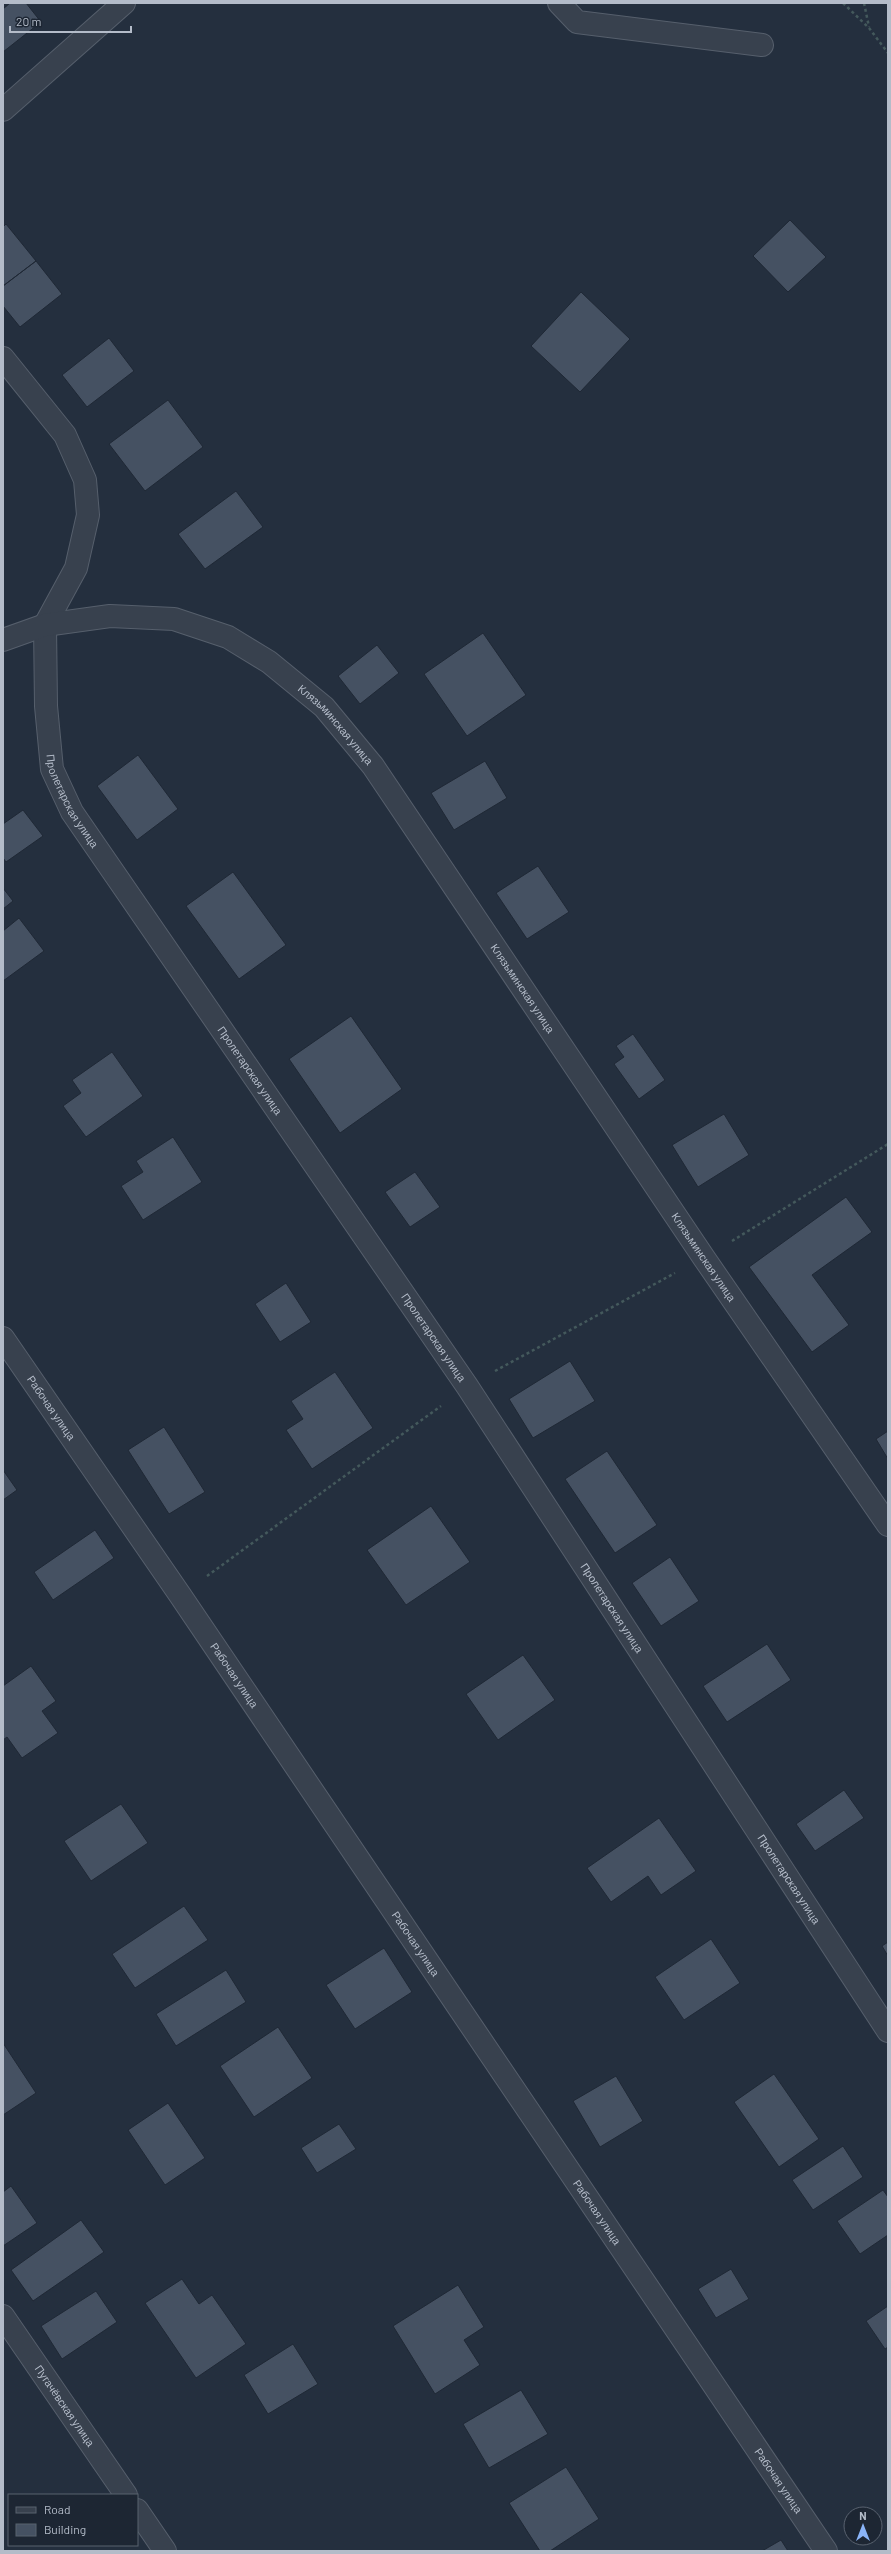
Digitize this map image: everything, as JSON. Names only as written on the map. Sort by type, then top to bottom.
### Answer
[{"type":"street","points":[[3,110],[124,3]]},
{"type":"street","points":[[559,3],[577,22],[762,45]]},
{"type":"street","points":[[3,358],[65,435],[85,480],[88,515],[76,568],[45,625]]},
{"type":"street","name":"Клязьминская улица","points":[[3,640],[45,625],[110,616],[174,619],[228,637],[269,662],[324,707],[377,772],[704,1258],[888,1525]]},
{"type":"street","name":"Пролетарская улица","points":[[45,625],[46,706],[52,769],[72,812],[467,1386],[888,2031]]},
{"type":"street","name":"Рабочая улица","points":[[3,1338],[180,1595],[826,2551]]},
{"type":"street","name":"Пугачёвская улица","points":[[3,2316],[9,2339],[125,2494]]},
{"type":"street","points":[[138,2511],[165,2551]]},
{"type":"path","points":[[843,3],[869,28],[888,53]]},
{"type":"path","points":[[864,3],[869,28]]},
{"type":"path","points":[[180,1595],[467,1386],[704,1258],[888,1144]]},
{"type":"building","points":[[10,3],[26,3],[41,22],[3,52],[3,9]]},
{"type":"building","points":[[790,220],[826,257],[788,292],[753,256]]},
{"type":"building","points":[[6,224],[36,261],[3,286],[3,227]]},
{"type":"building","points":[[36,261],[62,294],[20,327],[3,306],[3,286]]},
{"type":"building","points":[[581,292],[630,339],[580,392],[531,346]]},
{"type":"building","points":[[109,338],[134,371],[87,407],[62,375]]},
{"type":"building","points":[[168,400],[203,447],[145,491],[109,444]]},
{"type":"building","points":[[236,491],[263,527],[205,569],[178,534]]},
{"type":"building","points":[[483,633],[526,695],[467,736],[424,674]]},
{"type":"building","points":[[377,645],[399,673],[360,704],[338,676]]},
{"type":"building","points":[[138,755],[178,809],[137,840],[97,786]]},
{"type":"building","points":[[485,761],[507,798],[454,830],[431,793]]},
{"type":"building","points":[[23,810],[43,836],[6,862],[3,858],[3,824]]},
{"type":"building","points":[[538,866],[569,912],[527,939],[496,893]]},
{"type":"building","points":[[233,872],[286,945],[239,979],[186,906]]},
{"type":"building","points":[[3,888],[13,901],[3,909]]},
{"type":"building","points":[[19,918],[44,951],[3,981],[3,931]]},
{"type":"building","points":[[351,1016],[402,1089],[340,1133],[289,1059]]},
{"type":"building","points":[[633,1034],[665,1080],[639,1099],[614,1064],[624,1057],[616,1046]]},
{"type":"building","points":[[112,1052],[143,1096],[86,1137],[63,1106],[81,1093],[72,1080]]},
{"type":"building","points":[[724,1114],[749,1155],[698,1187],[672,1145]]},
{"type":"building","points":[[173,1137],[202,1182],[143,1220],[121,1186],[143,1172],[136,1161]]},
{"type":"building","points":[[415,1172],[440,1207],[410,1227],[385,1192]]},
{"type":"building","points":[[846,1197],[872,1232],[812,1275],[849,1325],[812,1352],[749,1267]]},
{"type":"building","points":[[286,1283],[311,1322],[280,1342],[255,1304]]},
{"type":"building","points":[[570,1361],[595,1401],[533,1438],[509,1399]]},
{"type":"building","points":[[335,1372],[373,1428],[312,1469],[286,1430],[303,1419],[291,1401]]},
{"type":"building","points":[[164,1427],[205,1492],[169,1514],[128,1450]]},
{"type":"building","points":[[888,1431],[888,1459],[876,1439]]},
{"type":"building","points":[[607,1451],[657,1525],[615,1553],[565,1479]]},
{"type":"building","points":[[3,1470],[17,1490],[3,1500]]},
{"type":"building","points":[[431,1506],[470,1562],[406,1605],[367,1550]]},
{"type":"building","points":[[95,1530],[114,1558],[53,1600],[34,1572]]},
{"type":"building","points":[[670,1557],[699,1601],[661,1626],[632,1583]]},
{"type":"building","points":[[767,1644],[791,1680],[727,1722],[703,1686]]},
{"type":"building","points":[[523,1655],[555,1700],[498,1740],[466,1694]]},
{"type":"building","points":[[31,1666],[56,1701],[42,1711],[58,1733],[22,1758],[7,1737],[3,1740],[3,1686]]},
{"type":"building","points":[[844,1790],[864,1818],[815,1851],[796,1824]]},
{"type":"building","points":[[121,1804],[148,1843],[91,1881],[64,1841]]},
{"type":"building","points":[[659,1818],[696,1871],[661,1895],[648,1876],[611,1902],[587,1868]]},
{"type":"building","points":[[184,1906],[208,1940],[135,1988],[112,1954]]},
{"type":"building","points":[[711,1939],[740,1983],[684,2020],[655,1977]]},
{"type":"building","points":[[888,1942],[888,1956],[882,1946]]},
{"type":"building","points":[[384,1948],[412,1992],[355,2029],[326,1985]]},
{"type":"building","points":[[226,1970],[246,2002],[176,2046],[156,2014]]},
{"type":"building","points":[[278,2027],[312,2078],[254,2117],[220,2066]]},
{"type":"building","points":[[3,2043],[36,2093],[3,2115]]},
{"type":"building","points":[[774,2074],[819,2139],[779,2167],[734,2102]]},
{"type":"building","points":[[616,2076],[643,2121],[600,2147],[573,2101]]},
{"type":"building","points":[[168,2103],[205,2158],[165,2185],[128,2130]]},
{"type":"building","points":[[339,2124],[356,2149],[317,2173],[301,2148]]},
{"type":"building","points":[[843,2146],[863,2177],[813,2210],[792,2180]]},
{"type":"building","points":[[11,2186],[37,2223],[3,2246],[3,2192]]},
{"type":"building","points":[[883,2190],[888,2197],[888,2235],[860,2254],[837,2221]]},
{"type":"building","points":[[81,2220],[104,2252],[33,2301],[11,2270]]},
{"type":"building","points":[[731,2269],[749,2299],[716,2318],[698,2289]]},
{"type":"building","points":[[182,2279],[199,2304],[212,2295],[246,2344],[196,2378],[145,2303]]},
{"type":"building","points":[[458,2285],[484,2327],[464,2340],[480,2365],[435,2394],[393,2326]]},
{"type":"building","points":[[96,2291],[117,2322],[62,2359],[41,2326]]},
{"type":"building","points":[[888,2306],[888,2347],[885,2349],[866,2321]]},
{"type":"building","points":[[293,2344],[318,2384],[268,2414],[244,2375]]},
{"type":"building","points":[[521,2390],[548,2434],[489,2468],[463,2424]]},
{"type":"building","points":[[566,2467],[599,2519],[550,2551],[540,2551],[509,2503]]},
{"type":"building","points":[[781,2540],[788,2551],[762,2551]]}]
